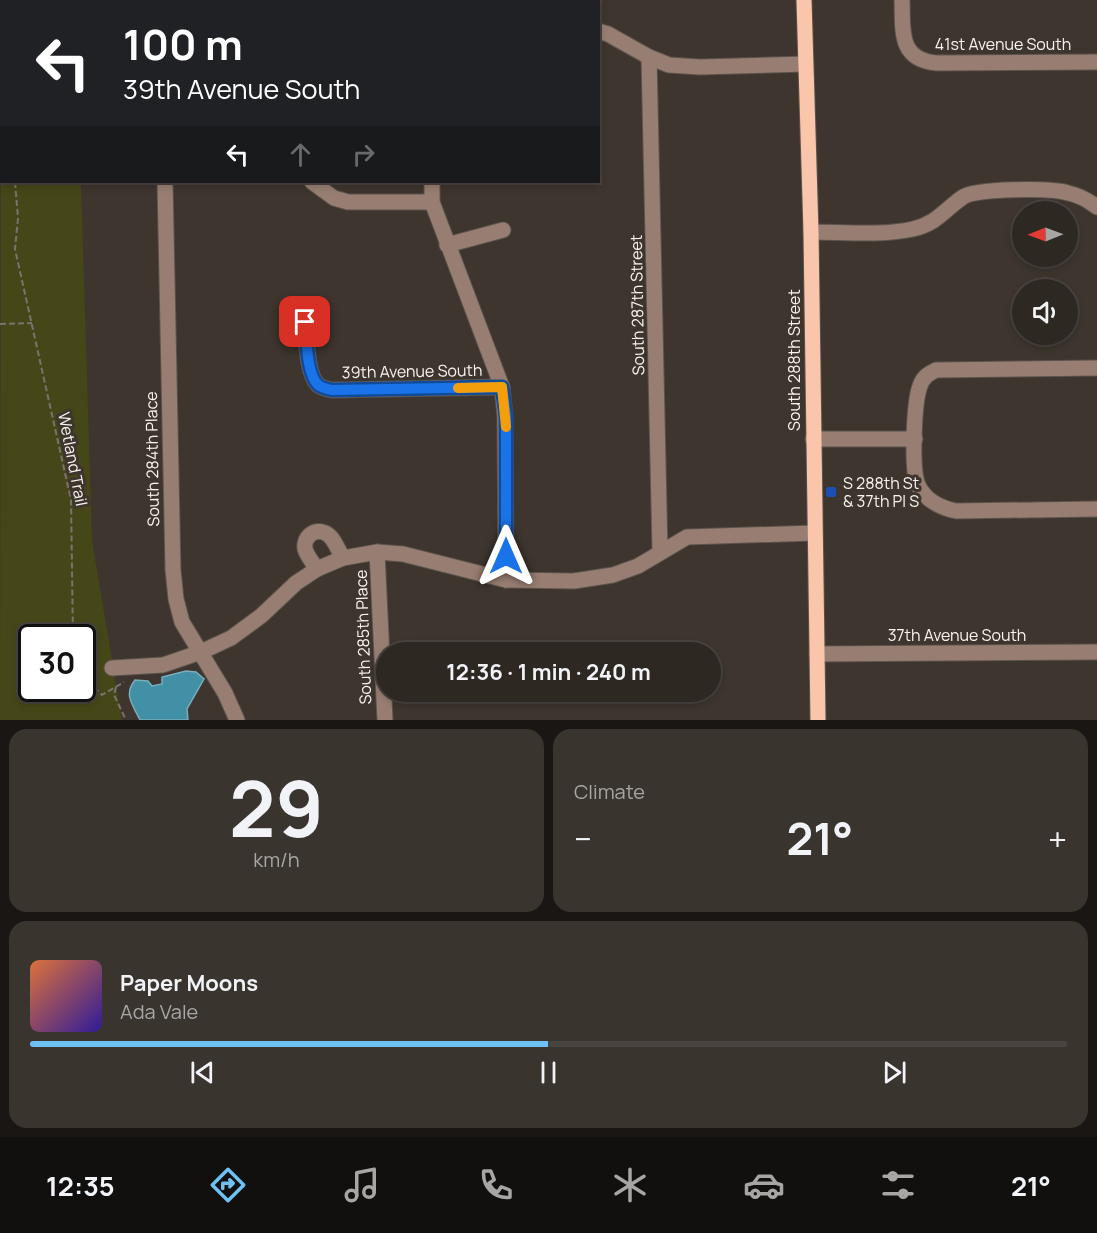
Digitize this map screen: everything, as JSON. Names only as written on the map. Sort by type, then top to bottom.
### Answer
[{"type":"main road","name":"South 288th Street","points":[[804,0],[811,232],[818,720]]},
{"type":"street","name":"41st Avenue South","points":[[902,0],[905,42],[912,54],[923,61],[937,63],[1097,62]]},
{"type":"street","points":[[600,32],[649,57],[681,67],[805,64]]},
{"type":"street","name":"South 287th Street","points":[[649,57],[660,552]]},
{"type":"street","name":"South 284th Place","points":[[165,183],[172,570],[176,599],[183,622],[225,693],[237,720]]},
{"type":"street","points":[[313,183],[334,198],[348,202],[368,204],[432,202]]},
{"type":"street","points":[[432,183],[432,202],[502,387],[506,416],[506,580]]},
{"type":"street","points":[[811,232],[912,229],[932,222],[963,197],[977,192],[1068,193],[1097,207]]},
{"type":"street","points":[[447,245],[503,230]]},
{"type":"street","name":"39th Avenue South","points":[[305,322],[309,367],[320,387],[332,390],[502,387]]},
{"type":"street","points":[[1097,368],[936,370],[926,375],[920,387],[916,401],[915,439],[918,485],[942,508],[956,511],[1097,509]]},
{"type":"street","points":[[813,439],[915,439]]},
{"type":"street","points":[[317,569],[305,546],[306,540],[313,532],[319,531],[329,535],[343,558]]},
{"type":"street","points":[[112,668],[163,664],[201,652],[231,638],[261,616],[296,583],[317,569],[343,558],[377,552],[404,554],[506,580],[574,581],[613,575],[638,566],[687,537],[814,533]]},
{"type":"street","name":"South 285th Place","points":[[377,552],[385,720]]},
{"type":"street","name":"37th Avenue South","points":[[817,654],[1097,652]]},
{"type":"path","name":"Wetland Trail","points":[[15,183],[18,218],[15,249],[71,500],[74,624]]},
{"type":"path","points":[[0,324],[32,323]]},
{"type":"path","points":[[96,689],[102,695],[116,687],[114,695],[126,720]]},
{"type":"shaded area","points":[[1,183],[81,183],[92,541],[122,720],[0,720]]},
{"type":"water","points":[[186,671],[196,672],[204,679],[187,709],[188,720],[140,720],[129,695],[131,685],[135,680],[148,681],[152,686],[162,684],[162,677]]},
{"type":"slow traffic","points":[[458,388],[502,387],[506,427]]},
{"type":"place","name":"S 288th St & 37th Pl S","points":[[831,492]]},
{"type":"route","points":[[305,322],[309,367],[320,387],[332,390],[502,387],[506,416],[506,556]]}]
